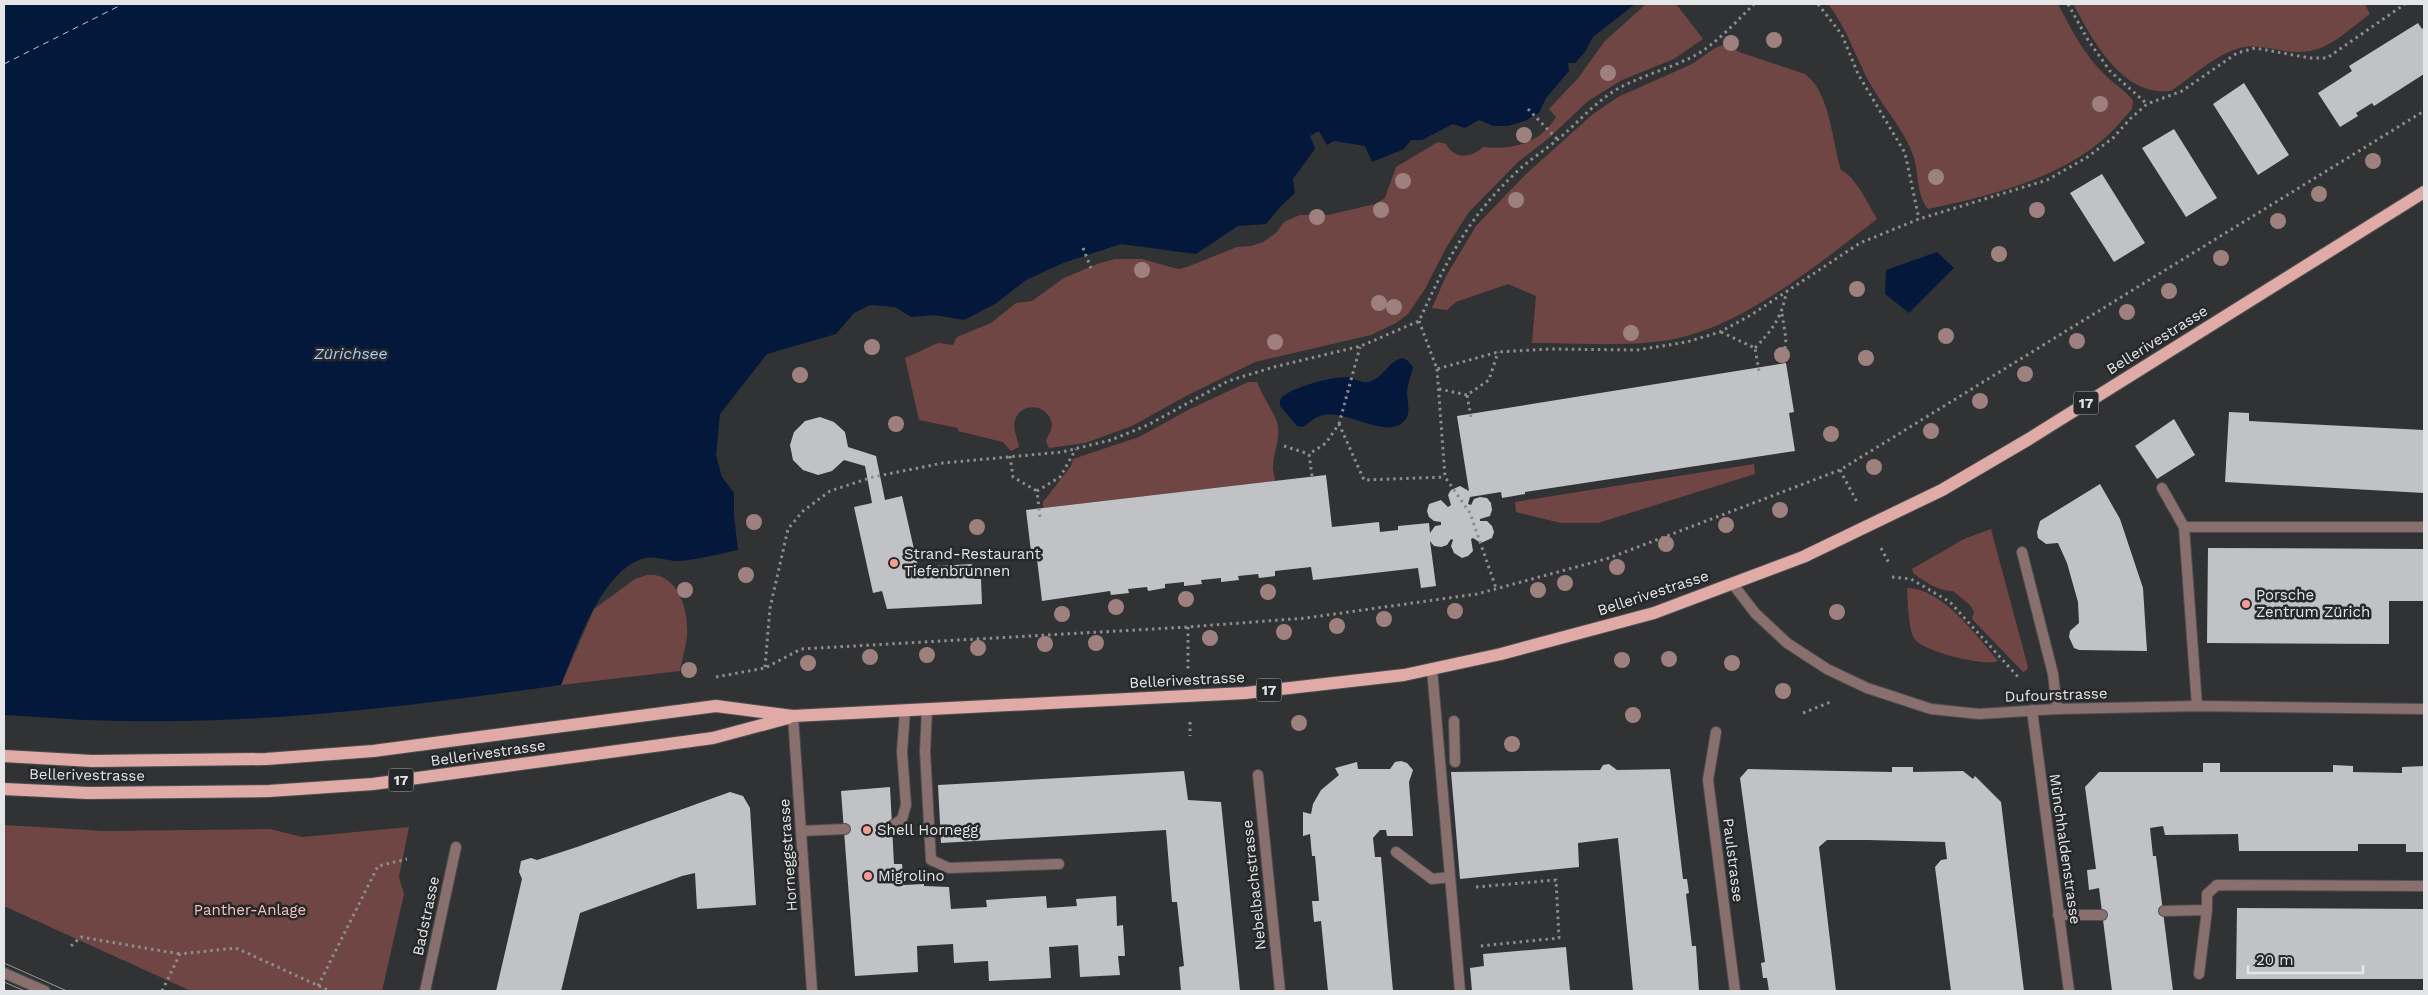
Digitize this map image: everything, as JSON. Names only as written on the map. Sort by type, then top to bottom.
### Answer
[{"type":"main road","name":"Bellerivestrasse","points":[[4,756],[92,761],[266,759],[373,751],[716,706],[793,716],[1244,693],[1404,675],[1501,654],[1654,613],[1803,557],[1942,490],[2037,434],[2424,192]]},
{"type":"main road","name":"Bellerivestrasse","points":[[4,789],[88,793],[269,791],[373,784],[713,738],[793,716]]},
{"type":"street","points":[[2162,488],[2184,527],[2197,706]]},
{"type":"street","points":[[2184,527],[2424,527]]},
{"type":"street","points":[[2022,552],[2053,674],[2057,709]]},
{"type":"street","name":"Dufourstrasse","points":[[1732,583],[1755,613],[1787,643],[1827,669],[1866,688],[1931,709],[1954,713],[1979,714],[2057,709],[2197,706],[2424,709]]},
{"type":"street","points":[[1432,669],[1460,991]]},
{"type":"street","points":[[927,710],[925,751],[931,860],[949,868],[1059,864]]},
{"type":"street","name":"Münchhaldenstrasse","points":[[2032,710],[2068,991]]},
{"type":"street","points":[[892,826],[902,819],[906,805],[902,752],[905,711]]},
{"type":"street","name":"Horneggstrasse","points":[[793,716],[812,991]]},
{"type":"street","points":[[1454,721],[1455,762]]},
{"type":"street","name":"Paulstrasse","points":[[1716,732],[1708,780],[1736,991]]},
{"type":"street","name":"Nebelbachstrasse","points":[[1258,775],[1280,991]]},
{"type":"street","points":[[801,832],[845,829]]},
{"type":"street","name":"Badstrasse","points":[[425,991],[456,847]]},
{"type":"street","points":[[1396,852],[1432,879],[1450,877]]},
{"type":"street","points":[[2199,974],[2207,910],[2207,894],[2217,886],[2424,886]]},
{"type":"street","points":[[2164,910],[2207,910]]},
{"type":"street","points":[[2058,915],[2102,915]]},
{"type":"street","points":[[4,973],[45,991]]},
{"type":"path","points":[[765,668],[770,608],[788,529],[803,511],[830,491],[873,477],[943,463],[1062,452],[1111,440],[1148,425],[1228,381],[1274,367],[1361,346],[1419,321],[1444,266],[1469,224],[1496,192],[1522,166],[1558,140],[1590,108],[1616,90],[1695,55],[1733,25],[1754,4]]},
{"type":"path","points":[[1818,4],[1842,35],[1858,74],[1905,153],[1919,218]]},
{"type":"path","points":[[2068,4],[2088,40],[2110,71],[2147,104]]},
{"type":"path","points":[[1437,368],[1498,352],[1550,348],[1637,350],[1687,342],[1720,332],[1786,293],[1825,264],[1860,243],[1919,218],[2047,180],[2086,158],[2113,138],[2147,104],[2182,90],[2237,53],[2254,48],[2310,58],[2327,58],[2405,4]]},
{"type":"path","points":[[1528,109],[1558,140]]},
{"type":"path","points":[[710,678],[765,668],[801,648],[1188,627],[1306,618],[1477,594],[1609,558],[1840,470],[2424,111]]},
{"type":"path","points":[[1083,248],[1091,268]]},
{"type":"path","points":[[1783,364],[1786,339],[1782,313],[1786,293]]},
{"type":"path","points":[[1755,348],[1770,332],[1782,313]]},
{"type":"path","points":[[1419,321],[1437,368],[1445,476],[1470,513],[1496,588]]},
{"type":"path","points":[[1720,332],[1755,348]]},
{"type":"path","points":[[1309,454],[1326,443],[1339,424],[1351,373],[1361,346]]},
{"type":"path","points":[[1755,348],[1759,372]]},
{"type":"path","points":[[1439,389],[1467,395],[1489,380],[1498,352]]},
{"type":"path","points":[[1467,395],[1471,416]]},
{"type":"path","points":[[1339,424],[1364,480],[1445,476]]},
{"type":"path","points":[[1284,446],[1309,454]]},
{"type":"path","points":[[1037,491],[1060,476],[1077,448]]},
{"type":"path","points":[[1309,454],[1312,476]]},
{"type":"path","points":[[1010,456],[1013,476],[1037,491]]},
{"type":"path","points":[[1037,491],[1040,517]]},
{"type":"path","points":[[1892,577],[1911,579],[1950,602],[2019,678]]},
{"type":"path","points":[[318,986],[378,866],[407,859]]},
{"type":"path","points":[[1451,889],[1556,880],[1559,938],[1456,948]]},
{"type":"path","points":[[71,946],[81,937],[180,954],[236,948],[330,991]]},
{"type":"path","points":[[162,991],[180,954]]},
{"type":"green space","points":[[1646,4],[1676,4],[1703,39],[1674,59],[1622,80],[1588,101],[1549,138],[1518,162],[1469,212],[1446,248],[1425,289],[1408,314],[1396,323],[1371,335],[1255,362],[1186,396],[1132,426],[1085,443],[1049,448],[1046,442],[1052,427],[1050,417],[1046,412],[1035,407],[1023,410],[1018,414],[1014,427],[1019,447],[1011,451],[1003,442],[958,431],[958,428],[919,420],[905,358],[938,343],[953,345],[957,337],[991,323],[1016,303],[1032,301],[1064,278],[1097,264],[1115,259],[1142,259],[1178,269],[1187,267],[1237,247],[1251,246],[1263,242],[1276,233],[1284,222],[1300,215],[1328,215],[1375,204],[1385,198],[1396,167],[1438,142],[1446,144],[1454,153],[1463,156],[1479,151],[1483,147],[1515,146],[1534,139],[1542,134],[1556,117],[1549,109],[1579,77],[1604,42]]},
{"type":"green space","points":[[1828,4],[2058,4],[2078,41],[2097,67],[2133,101],[2132,109],[2097,145],[2073,161],[2053,171],[1992,194],[1928,209],[1921,197],[1916,164],[1911,149],[1875,92],[1842,25]]},
{"type":"green space","points":[[2073,4],[2365,4],[2370,14],[2341,37],[2311,51],[2299,52],[2246,47],[2231,51],[2213,61],[2171,91],[2154,90],[2138,85],[2124,76],[2100,49]]},
{"type":"green space","points":[[1726,44],[1739,52],[1805,74],[1813,82],[1825,105],[1841,170],[1852,178],[1877,219],[1810,270],[1759,303],[1734,318],[1683,337],[1648,343],[1628,344],[1532,343],[1536,296],[1508,284],[1456,302],[1447,310],[1432,308],[1446,276],[1476,226],[1525,175],[1593,114],[1618,97],[1692,64],[1715,48]]},
{"type":"green space","points":[[1248,382],[1257,382],[1277,423],[1278,435],[1273,468],[1275,481],[1043,508],[1043,502],[1071,466],[1073,459],[1139,437],[1190,409]]},
{"type":"green space","points":[[1754,464],[1755,474],[1598,523],[1561,523],[1516,512],[1515,502]]},
{"type":"green space","points":[[1991,529],[2028,667],[2023,672],[1972,619],[1974,612],[1970,605],[1953,591],[1942,590],[1927,582],[1913,573],[1912,569],[1964,539]]},
{"type":"green space","points":[[647,575],[658,576],[667,580],[674,586],[683,605],[686,616],[687,636],[680,671],[561,685],[594,609],[635,579]]},
{"type":"green space","points":[[1907,588],[1920,590],[1946,605],[1958,615],[1998,661],[1980,662],[1953,657],[1919,643],[1912,633]]},
{"type":"green space","name":"Panther-Anlage","points":[[4,825],[105,831],[270,829],[302,837],[409,827],[399,877],[404,894],[382,991],[191,991],[4,906]]},
{"type":"water","name":"Zürichsee","points":[[4,4],[1635,4],[1593,37],[1585,52],[1575,63],[1568,63],[1569,71],[1546,98],[1539,113],[1525,121],[1508,126],[1493,126],[1479,120],[1465,128],[1453,124],[1422,140],[1411,140],[1404,149],[1372,162],[1365,146],[1334,141],[1327,145],[1319,131],[1310,136],[1315,149],[1293,179],[1295,193],[1266,224],[1238,226],[1196,254],[1121,244],[1063,263],[1026,280],[995,304],[964,320],[934,315],[911,317],[895,307],[870,305],[854,313],[836,334],[767,354],[720,414],[716,455],[722,477],[734,493],[734,516],[738,550],[681,561],[646,558],[630,565],[616,576],[593,611],[574,651],[561,685],[343,712],[234,719],[124,721],[4,715]]},
{"type":"water","points":[[1937,252],[1954,268],[1909,313],[1885,294],[1886,270]]},
{"type":"water","points":[[1402,358],[1407,360],[1413,367],[1407,390],[1408,413],[1407,417],[1400,424],[1391,427],[1381,427],[1333,414],[1320,416],[1303,427],[1297,426],[1280,406],[1280,400],[1284,396],[1300,387],[1320,381],[1345,377],[1368,382],[1378,378],[1392,363]]},
{"type":"building","points":[[2418,23],[2422,29],[2424,27],[2424,74],[2374,106],[2372,103],[2356,113],[2358,116],[2340,127],[2318,93],[2352,71],[2349,66]]},
{"type":"building","points":[[2244,83],[2289,155],[2258,175],[2213,104]]},
{"type":"building","points":[[2174,129],[2217,198],[2186,217],[2142,148]]},
{"type":"building","points":[[2102,174],[2145,243],[2114,262],[2070,193]]},
{"type":"building","points":[[1786,363],[1794,412],[1789,413],[1795,451],[1525,492],[1525,494],[1502,498],[1501,492],[1470,497],[1468,504],[1471,505],[1474,499],[1480,497],[1487,498],[1491,503],[1492,510],[1490,516],[1480,519],[1480,521],[1487,521],[1492,526],[1494,532],[1492,538],[1481,543],[1473,538],[1471,539],[1473,551],[1468,556],[1462,558],[1454,553],[1451,546],[1453,540],[1451,539],[1447,545],[1441,547],[1434,546],[1430,541],[1436,586],[1421,588],[1418,568],[1313,580],[1311,567],[1275,571],[1275,576],[1259,578],[1258,574],[1238,576],[1239,580],[1221,582],[1221,578],[1201,580],[1202,584],[1184,586],[1184,582],[1165,584],[1165,588],[1148,591],[1147,587],[1128,589],[1129,593],[1111,595],[1110,591],[1042,601],[1037,559],[1032,560],[1026,510],[1326,475],[1332,527],[1379,522],[1380,532],[1398,530],[1398,526],[1429,523],[1430,533],[1435,526],[1441,525],[1441,522],[1434,521],[1429,517],[1427,511],[1429,504],[1441,500],[1448,507],[1451,505],[1448,495],[1451,490],[1460,486],[1469,491],[1457,416]]},
{"type":"building","points":[[2229,412],[2249,413],[2249,421],[2424,430],[2424,493],[2225,482]]},
{"type":"building","points":[[820,417],[834,422],[845,432],[848,447],[876,456],[885,500],[902,496],[918,567],[972,564],[974,579],[981,579],[982,604],[887,609],[882,591],[873,593],[854,507],[872,503],[865,466],[844,460],[832,471],[818,475],[803,470],[793,460],[790,445],[794,432],[805,421]]},
{"type":"building","points":[[2174,419],[2195,455],[2157,479],[2135,446]]},
{"type":"building","points":[[2100,484],[2120,519],[2143,588],[2147,651],[2079,650],[2074,648],[2069,637],[2070,631],[2079,623],[2078,602],[2067,563],[2058,543],[2046,544],[2038,538],[2037,532],[2040,521]]},
{"type":"building","points":[[2208,548],[2424,549],[2424,601],[2389,601],[2389,644],[2207,643]]},
{"type":"building","points":[[1357,762],[1358,769],[1390,769],[1395,762],[1407,763],[1413,770],[1409,782],[1413,836],[1387,836],[1386,830],[1380,830],[1373,838],[1375,857],[1381,857],[1393,991],[1328,991],[1321,921],[1314,922],[1312,901],[1319,901],[1315,856],[1312,856],[1310,834],[1303,836],[1303,812],[1311,814],[1313,804],[1321,790],[1339,775],[1335,768]]},
{"type":"building","points":[[2203,763],[2220,763],[2220,772],[2333,772],[2333,765],[2353,766],[2353,772],[2402,773],[2402,767],[2424,766],[2424,852],[2406,852],[2406,844],[2358,844],[2358,851],[2239,851],[2238,834],[2165,835],[2163,826],[2150,828],[2153,856],[2156,856],[2173,991],[2112,991],[2099,888],[2089,890],[2087,870],[2096,869],[2085,787],[2099,772],[2203,772]]},
{"type":"building","points":[[1609,764],[1617,770],[1670,769],[1683,879],[1687,879],[1689,893],[1686,894],[1692,946],[1696,946],[1699,991],[1633,991],[1618,838],[1578,843],[1579,867],[1460,879],[1451,772],[1600,770],[1603,765]]},
{"type":"building","points":[[1892,767],[1913,767],[1913,772],[1963,771],[1973,779],[1975,776],[2001,802],[2024,991],[1951,991],[1935,867],[1941,860],[1947,859],[1945,842],[1827,840],[1819,847],[1836,991],[1769,991],[1767,978],[1763,978],[1761,963],[1765,962],[1740,778],[1748,769],[1892,772]]},
{"type":"building","points":[[1184,771],[1188,800],[1221,802],[1240,991],[1181,991],[1179,967],[1184,966],[1177,902],[1172,902],[1166,830],[941,843],[938,785]]},
{"type":"building","points":[[890,787],[894,864],[902,864],[904,885],[924,884],[924,886],[949,887],[951,909],[987,907],[986,900],[1046,896],[1047,908],[1077,906],[1076,899],[1116,896],[1117,926],[1123,925],[1125,956],[1118,956],[1120,975],[1080,977],[1078,945],[1049,947],[1051,978],[989,981],[988,961],[954,963],[953,944],[917,946],[918,972],[855,976],[841,791]]},
{"type":"building","points":[[730,792],[743,796],[750,808],[756,905],[697,909],[695,873],[682,876],[580,913],[561,991],[496,991],[522,879],[519,872],[521,861],[531,858],[537,860],[577,847]]},
{"type":"building","points":[[2237,908],[2424,909],[2424,979],[2236,979]]},
{"type":"building","points":[[1566,947],[1570,991],[1472,991],[1470,968],[1484,966],[1483,954]]},
{"type":"ferry route","points":[[4,64],[123,4]]},
{"type":"tram line","points":[[4,963],[67,991]]},
{"type":"tram line","points":[[4,982],[25,991]]},
{"type":"place","name":"Strand-Restaurant Tiefenbrunnen","points":[[894,563]]},
{"type":"place","name":"Porsche Zentrum Zürich","points":[[2246,604]]},
{"type":"place","name":"Shell Hornegg","points":[[867,830]]},
{"type":"place","name":"Migrolino","points":[[868,876]]}]
